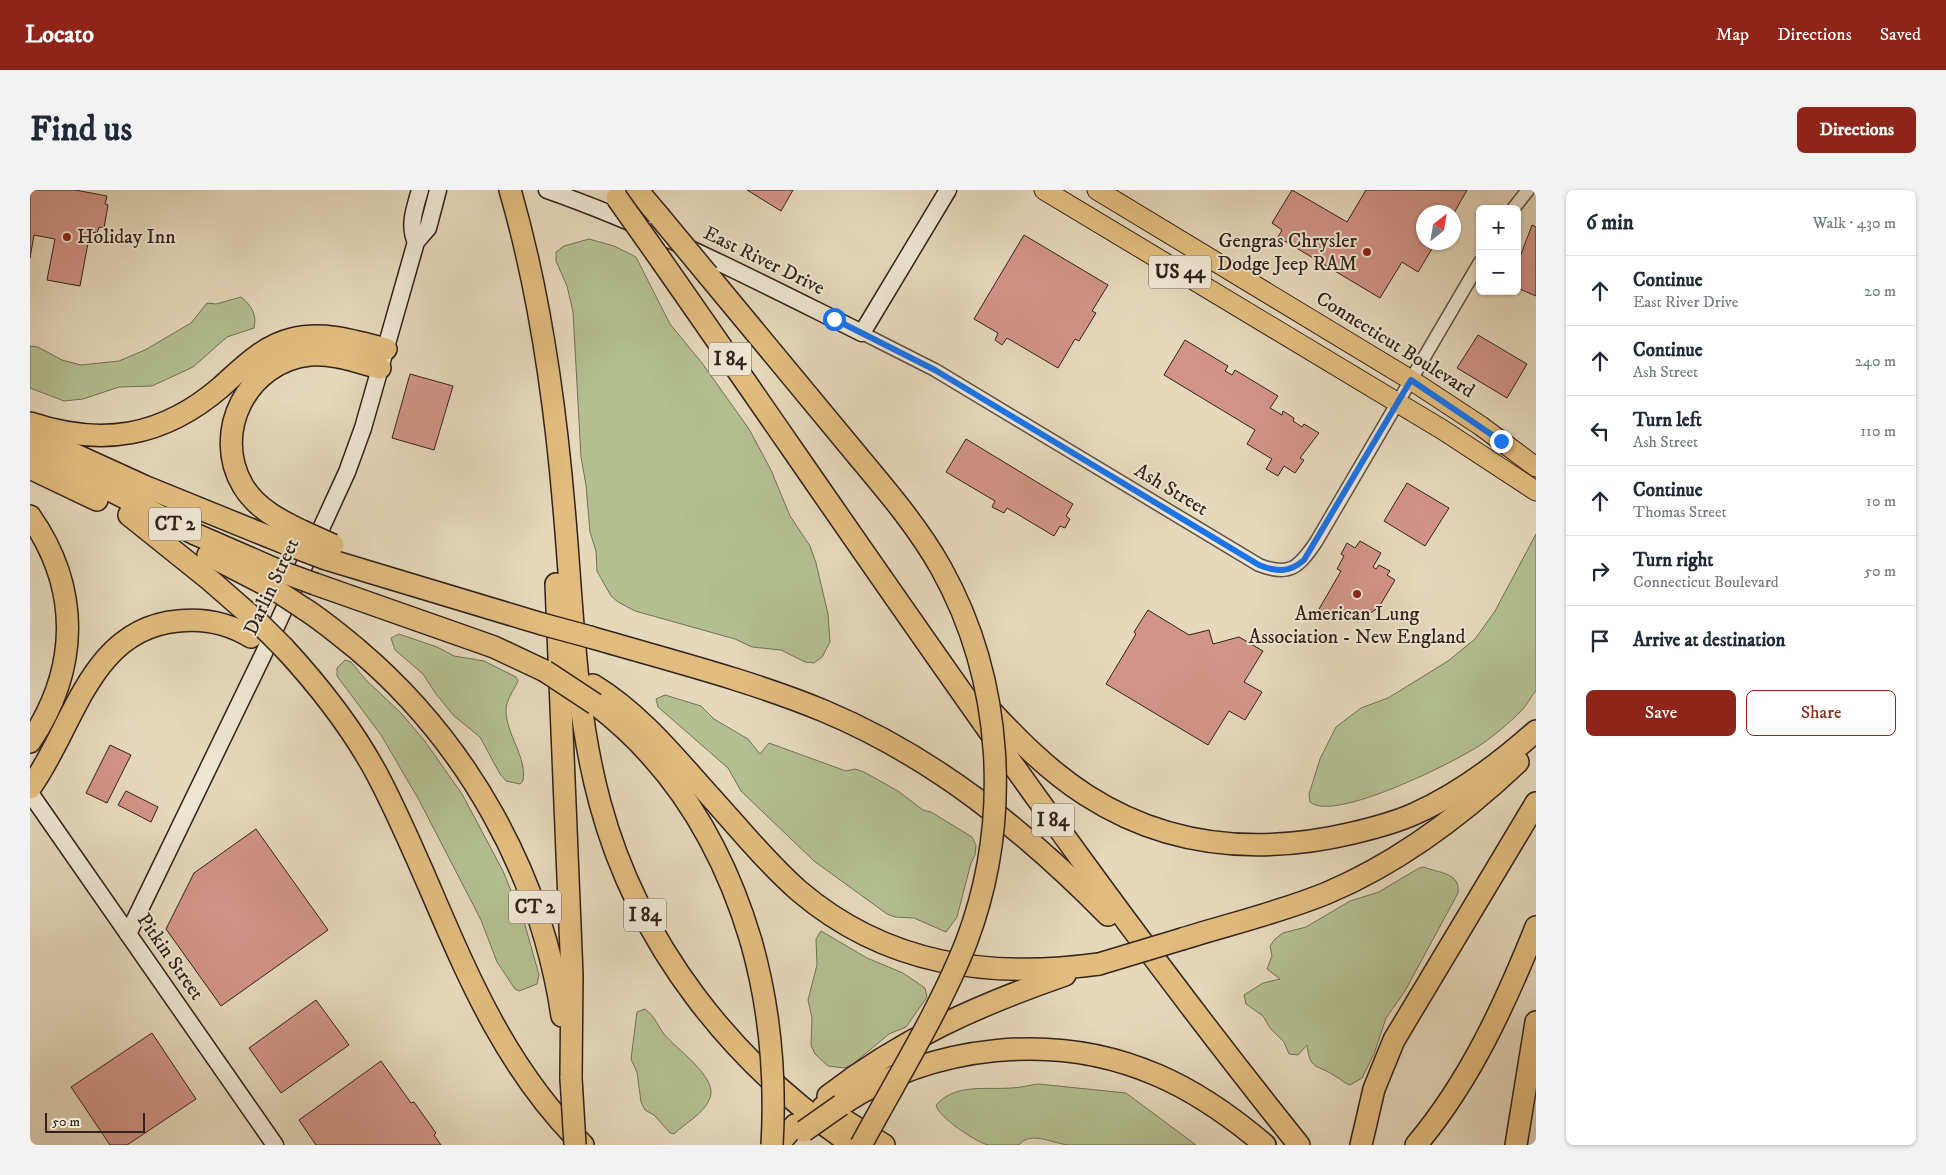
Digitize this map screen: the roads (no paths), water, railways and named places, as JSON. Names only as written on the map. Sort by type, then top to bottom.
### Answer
[{"type":"highway","points":[[637,190],[858,455],[917,530],[940,567],[959,605],[973,644],[988,697],[996,778],[994,823],[988,866],[967,938],[945,988],[862,1145]]},
{"type":"highway","name":"I 84","points":[[511,193],[537,307],[554,413],[580,697],[597,792],[615,850],[638,902],[674,967],[704,1008],[735,1046],[770,1080],[807,1112],[853,1145]]},
{"type":"highway","name":"I 84","points":[[614,194],[1172,985],[1299,1145]]},
{"type":"highway","points":[[30,423],[61,432],[91,435],[110,436],[138,432],[171,421],[196,407],[256,357],[281,342],[306,336],[331,337],[383,359]]},
{"type":"highway","points":[[298,539],[251,497],[239,480],[232,458],[231,441],[233,422],[239,405],[248,389],[262,375],[278,364],[295,357],[328,355],[383,359]]},
{"type":"highway","points":[[554,413],[548,457],[555,559],[572,975],[571,1078]]},
{"type":"highway","points":[[30,434],[177,500],[298,539],[464,602],[590,637],[793,699],[833,715],[912,756],[977,799],[1057,865],[1108,914],[1172,985]]},
{"type":"highway","name":"CT 2","points":[[30,449],[195,534],[278,581],[303,608],[350,643],[405,694],[447,744],[491,810],[517,862],[541,926],[562,1010],[571,1078],[575,1145]]},
{"type":"highway","name":"CT 2","points":[[30,468],[129,515],[278,581],[315,584],[406,617],[480,636],[545,665],[594,694]]},
{"type":"highway","points":[[129,515],[210,580],[254,630],[288,656],[344,722],[378,776],[405,832],[458,956],[493,1026],[540,1096],[583,1145]]},
{"type":"highway","points":[[30,516],[50,550],[60,576],[68,632],[64,663],[56,694],[30,742]]},
{"type":"highway","points":[[30,788],[90,679],[107,656],[125,639],[157,624],[189,620],[254,630]]},
{"type":"highway","points":[[936,653],[1026,746],[1051,769],[1087,796],[1151,826],[1184,836],[1221,843],[1265,846],[1297,844],[1348,834],[1400,820],[1461,789],[1536,731]]},
{"type":"highway","points":[[594,694],[651,755],[699,818],[728,873],[751,941],[768,1027],[772,1084],[772,1145]]},
{"type":"highway","points":[[594,694],[618,702],[658,738],[788,881],[814,903],[850,927],[907,953],[966,967],[1025,971],[1099,964]]},
{"type":"highway","points":[[778,1145],[835,1100],[889,1053],[938,1025],[989,1003],[1099,964],[1307,901],[1357,879],[1458,814],[1494,785],[1536,744]]},
{"type":"highway","points":[[1361,1145],[1367,1111],[1380,1070],[1401,1028],[1536,803]]},
{"type":"highway","points":[[1416,1145],[1446,1106],[1473,1063],[1508,993],[1536,927]]},
{"type":"highway","points":[[704,1008],[808,1096],[844,1122],[884,1145]]},
{"type":"highway","points":[[1516,1145],[1536,1022]]},
{"type":"highway","points":[[835,1100],[948,1059],[1006,1050],[1062,1051],[1122,1062],[1165,1078],[1209,1103],[1265,1145]]},
{"type":"highway","points":[[784,1145],[799,1128]]},
{"type":"main road","name":"Darlin Street","points":[[416,242],[412,233],[412,224],[420,190]]},
{"type":"main road","name":"Darlin Street","points":[[128,934],[322,529],[355,452],[416,242],[428,228],[438,190]]},
{"type":"main road","name":"East River Drive","points":[[547,190],[666,237],[862,333]]},
{"type":"main road","points":[[862,333],[948,190]]},
{"type":"main road","name":"US 44","points":[[1044,190],[1398,403],[1536,491]]},
{"type":"main road","name":"Connecticut Boulevard","points":[[1097,190],[1411,380],[1481,426],[1536,467]]},
{"type":"main road","name":"Pitkin Street","points":[[30,793],[275,1145]]},
{"type":"street","points":[[1516,205],[1528,190]]},
{"type":"street","name":"Ash Street","points":[[862,333],[935,370],[1259,565],[1275,570],[1292,568],[1304,560],[1476,269]]},
{"type":"place","name":"Holiday Inn","points":[[67,237]]},
{"type":"place","name":"Gengras Chrysler Dodge Jeep RAM","points":[[1367,252]]},
{"type":"place","name":"American Lung Association - New England","points":[[1357,594]]}]
